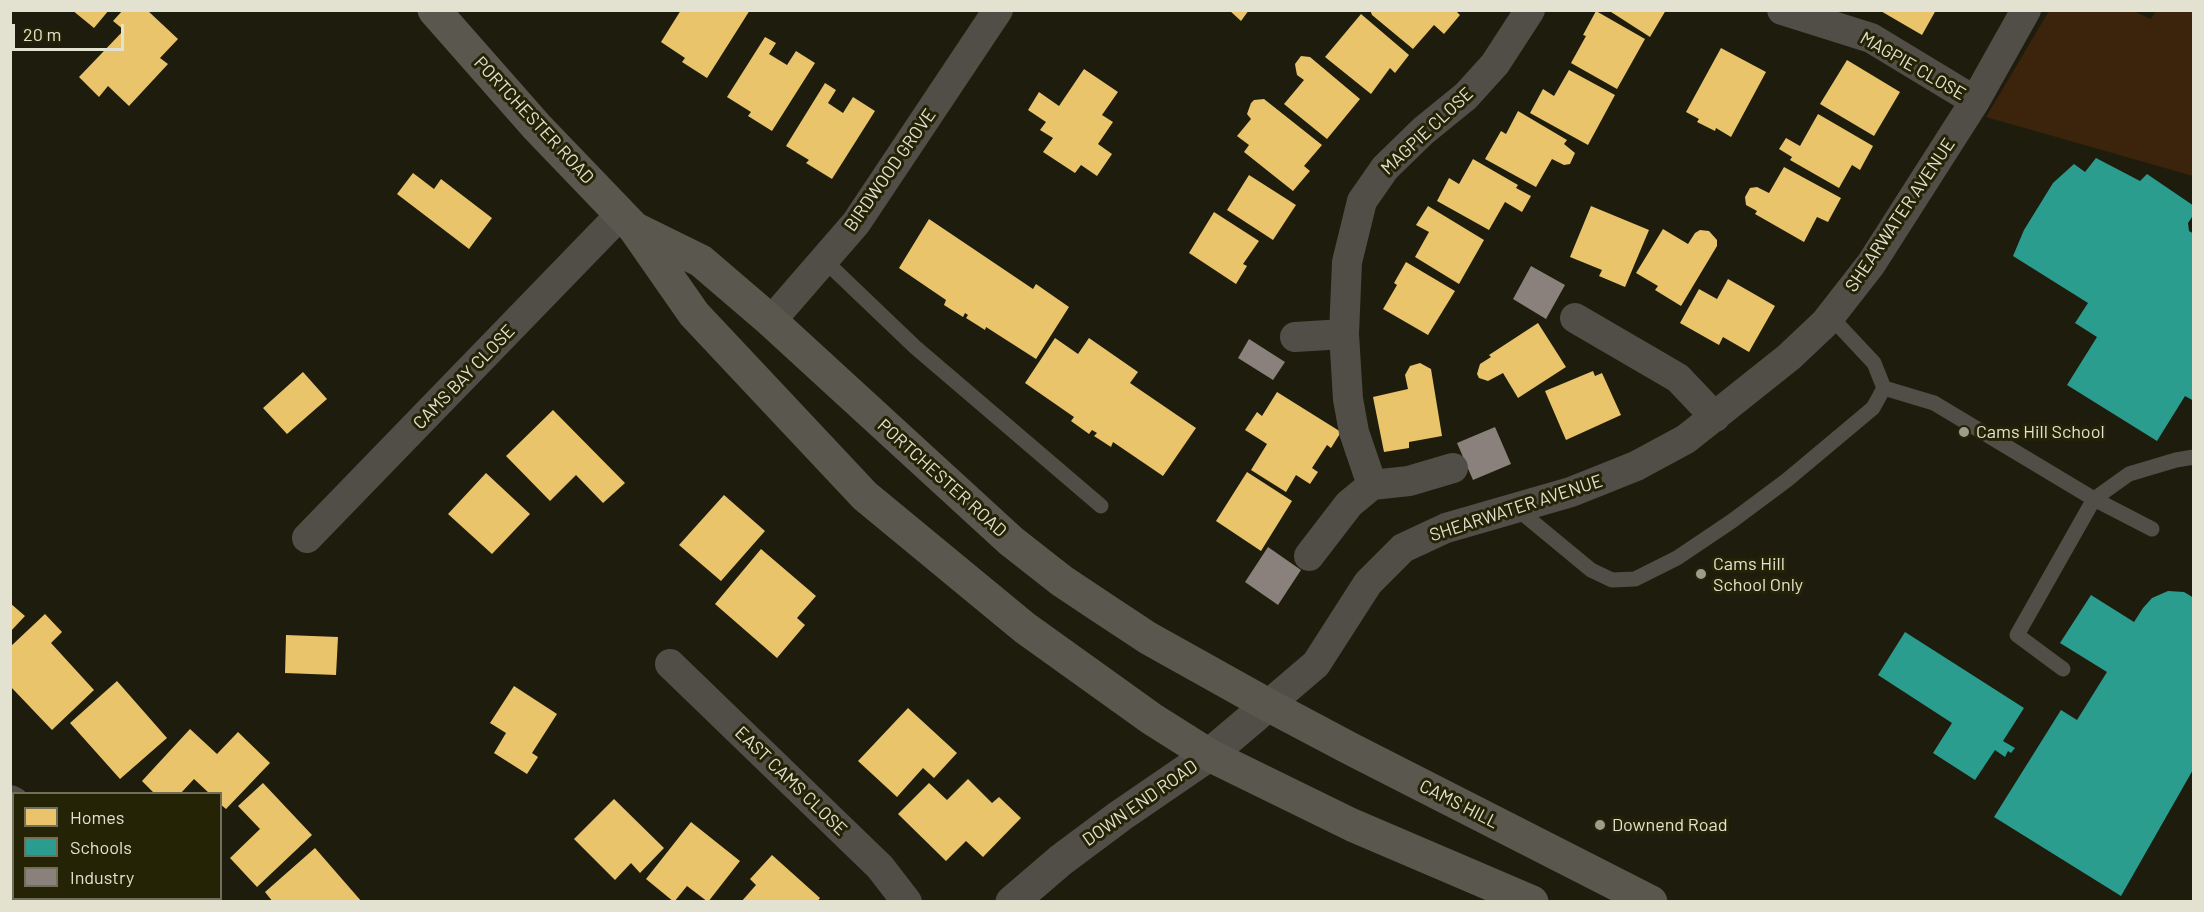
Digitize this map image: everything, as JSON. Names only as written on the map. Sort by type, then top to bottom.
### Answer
[{"type":"main road","name":"PORTCHESTER ROAD","points":[[434,10],[537,127],[628,221],[694,314],[865,496],[1025,628],[1152,719],[1209,755]]},
{"type":"main road","name":"PORTCHESTER ROAD","points":[[628,221],[701,261],[771,321],[1011,541],[1062,581],[1149,638],[1268,705]]},
{"type":"main road","name":"CAMS HILL","points":[[1268,705],[1651,902]]},
{"type":"main road","points":[[1209,755],[1352,825],[1532,902]]},
{"type":"street","name":"BIRDWOOD GROVE","points":[[771,321],[856,223],[998,10]]},
{"type":"street","name":"MAGPIE CLOSE","points":[[1372,485],[1354,432],[1348,399],[1344,334],[1347,262],[1362,201],[1385,168],[1423,131],[1466,96],[1495,64],[1530,10]]},
{"type":"street","name":"MAGPIE CLOSE","points":[[1782,10],[1871,39],[1975,101]]},
{"type":"street","name":"SHEARWATER AVENUE","points":[[1268,705],[1316,664],[1368,583],[1402,548],[1446,528],[1571,492],[1636,466],[1686,439],[1789,357],[1830,316],[1871,264],[1975,101],[2026,10]]},
{"type":"street","name":"CAMS BAY CLOSE","points":[[307,538],[628,221]]},
{"type":"street","points":[[1575,318],[1678,378],[1715,417]]},
{"type":"street","points":[[1295,337],[1344,334]]},
{"type":"street","points":[[1310,556],[1349,504],[1372,485],[1409,481],[1453,468]]},
{"type":"street","name":"EAST CAMS CLOSE","points":[[670,664],[880,867],[907,902]]},
{"type":"street","name":"DOWN END ROAD","points":[[1012,902],[1061,860],[1111,822],[1209,755],[1268,705]]},
{"type":"lane","points":[[824,260],[915,348],[1101,506]]},
{"type":"lane","points":[[1830,316],[1874,363],[1884,388]]},
{"type":"lane","points":[[1884,388],[1934,403],[2094,499],[2152,529]]},
{"type":"lane","points":[[1515,507],[1591,570],[1612,580],[1635,579],[1677,558],[1732,522],[1787,480],[1873,408],[1884,388]]},
{"type":"lane","points":[[2063,669],[2017,634],[2094,499],[2129,474],[2193,457]]},
{"type":"shaded area","points":[[2049,11],[2133,11],[2151,19],[2156,11],[2193,11],[2193,176],[1986,117]]},
{"type":"building: Homes","points":[[72,10],[109,10],[94,28]]},
{"type":"building: Homes","points":[[123,10],[147,10],[178,39],[160,58],[168,64],[129,106],[108,86],[99,97],[79,77],[124,30],[113,21]]},
{"type":"building: Homes","points":[[681,10],[750,10],[707,78],[682,62],[685,58],[661,42]]},
{"type":"building: Homes","points":[[1229,10],[1249,10],[1241,21]]},
{"type":"building: Homes","points":[[1370,10],[1455,10],[1460,15],[1444,34],[1434,25],[1413,49],[1372,15]]},
{"type":"building: Homes","points":[[1608,10],[1666,10],[1650,37]]},
{"type":"building: Homes","points":[[1879,10],[1936,10],[1922,35]]},
{"type":"building: Homes","points":[[1596,11],[1645,39],[1617,89],[1571,63],[1586,36],[1583,35]]},
{"type":"building: Homes","points":[[1361,14],[1409,55],[1395,73],[1390,68],[1371,94],[1325,57]]},
{"type":"building: Homes","points":[[765,37],[776,43],[769,54],[787,65],[796,51],[815,63],[772,131],[748,116],[751,112],[727,97]]},
{"type":"building: Homes","points":[[1721,48],[1766,72],[1731,137],[1716,128],[1715,131],[1697,122],[1699,119],[1686,112]]},
{"type":"building: Homes","points":[[1301,56],[1310,57],[1360,99],[1327,139],[1284,104],[1304,80],[1297,75],[1295,64]]},
{"type":"building: Homes","points":[[1847,60],[1900,92],[1874,136],[1820,104]]},
{"type":"building: Homes","points":[[1084,69],[1118,92],[1102,115],[1113,122],[1098,144],[1112,154],[1097,176],[1081,165],[1075,173],[1043,152],[1053,138],[1040,130],[1046,122],[1028,110],[1039,92],[1059,106]]},
{"type":"building: Homes","points":[[1569,70],[1615,95],[1588,145],[1530,113],[1543,89],[1554,96]]},
{"type":"building: Homes","points":[[825,83],[836,90],[828,103],[843,113],[853,97],[875,111],[832,179],[806,163],[809,160],[786,146]]},
{"type":"building: Homes","points":[[1264,99],[1322,145],[1304,166],[1310,171],[1293,191],[1244,152],[1249,145],[1237,136],[1251,119],[1247,114],[1251,103],[1254,100]]},
{"type":"building: Homes","points":[[1518,111],[1567,140],[1564,144],[1575,153],[1570,164],[1564,165],[1552,159],[1536,187],[1485,159],[1501,131],[1506,134]]},
{"type":"building: Homes","points":[[1818,114],[1873,146],[1860,170],[1852,165],[1839,188],[1790,160],[1792,157],[1779,149],[1786,138],[1800,146]]},
{"type":"building: Homes","points":[[1473,159],[1518,185],[1516,188],[1531,196],[1522,212],[1505,202],[1489,230],[1437,201],[1449,178],[1459,184]]},
{"type":"building: Homes","points":[[1784,167],[1841,198],[1828,222],[1817,217],[1804,242],[1755,214],[1757,211],[1746,205],[1745,197],[1750,188],[1757,187],[1769,193]]},
{"type":"building: Homes","points":[[413,173],[434,189],[441,179],[492,218],[469,249],[397,194]]},
{"type":"building: Homes","points":[[1249,175],[1296,205],[1273,240],[1227,210]]},
{"type":"building: Homes","points":[[1428,206],[1484,240],[1459,284],[1415,257],[1429,232],[1416,225]]},
{"type":"building: Homes","points":[[1591,206],[1649,230],[1625,287],[1599,276],[1602,270],[1570,257]]},
{"type":"building: Homes","points":[[1214,212],[1259,241],[1243,264],[1247,266],[1236,284],[1189,253]]},
{"type":"building: Homes","points":[[929,219],[1033,289],[1036,284],[1069,307],[1036,359],[986,327],[985,330],[966,318],[968,315],[965,313],[963,317],[944,305],[946,300],[899,268]]},
{"type":"building: Homes","points":[[1663,229],[1688,244],[1695,233],[1700,230],[1709,231],[1717,240],[1717,246],[1681,306],[1655,290],[1658,286],[1636,273]]},
{"type":"building: Homes","points":[[1406,262],[1455,291],[1428,335],[1383,309],[1397,285],[1394,283]]},
{"type":"building: Homes","points":[[1728,279],[1775,306],[1749,352],[1723,337],[1719,345],[1680,323],[1699,289],[1717,299]]},
{"type":"building: Homes","points":[[1538,323],[1566,367],[1518,398],[1503,373],[1488,381],[1479,378],[1477,374],[1480,364],[1491,357],[1489,355]]},
{"type":"building: Homes","points":[[1055,338],[1078,354],[1089,338],[1138,372],[1130,383],[1196,428],[1163,476],[1113,442],[1111,447],[1094,436],[1097,433],[1092,430],[1089,434],[1071,421],[1074,417],[1025,383]]},
{"type":"building: Homes","points":[[1420,363],[1431,369],[1442,436],[1409,442],[1409,448],[1384,452],[1373,397],[1408,389],[1405,375],[1410,366]]},
{"type":"building: Homes","points":[[1593,371],[1595,376],[1602,373],[1621,415],[1566,440],[1545,391]]},
{"type":"building: Homes","points":[[303,372],[327,399],[287,434],[263,408]]},
{"type":"building: Homes","points":[[1277,392],[1341,432],[1331,448],[1327,445],[1312,468],[1318,472],[1310,484],[1296,475],[1286,492],[1251,470],[1267,444],[1245,430],[1257,412],[1262,416]]},
{"type":"building: Homes","points":[[553,410],[625,483],[603,503],[576,475],[550,501],[506,456]]},
{"type":"building: Homes","points":[[1247,472],[1292,501],[1261,551],[1216,521]]},
{"type":"building: Homes","points":[[486,473],[530,514],[492,554],[448,514]]},
{"type":"building: Homes","points":[[724,495],[765,531],[721,581],[679,545]]},
{"type":"building: Homes","points":[[761,549],[816,596],[797,618],[805,625],[777,658],[715,604]]},
{"type":"building: Homes","points":[[10,603],[25,616],[10,632]]},
{"type":"building: Homes","points":[[45,614],[62,632],[51,643],[94,690],[52,730],[10,686],[10,647]]},
{"type":"building: Homes","points":[[286,635],[338,637],[336,675],[285,673]]},
{"type":"building: Homes","points":[[117,681],[167,738],[120,779],[70,723]]},
{"type":"building: Homes","points":[[514,686],[557,714],[532,753],[538,757],[527,774],[494,753],[506,733],[490,723]]},
{"type":"building: Homes","points":[[908,708],[957,753],[934,778],[923,768],[897,797],[858,761]]},
{"type":"building: Homes","points":[[190,729],[217,754],[238,732],[270,763],[226,809],[222,806],[222,792],[208,792],[194,779],[182,792],[153,792],[142,781]]},
{"type":"building: Homes","points":[[968,779],[992,803],[999,797],[1021,818],[983,857],[966,841],[946,861],[898,814],[929,783],[947,800]]},
{"type":"building: Homes","points":[[263,783],[312,835],[257,887],[230,858],[260,829],[238,806]]},
{"type":"building: Homes","points":[[614,799],[664,848],[640,873],[631,863],[615,880],[574,839]]},
{"type":"building: Homes","points":[[691,822],[740,861],[708,902],[687,886],[674,902],[646,879]]},
{"type":"building: Homes","points":[[315,848],[362,902],[273,902],[265,892]]},
{"type":"building: Homes","points":[[772,855],[820,898],[817,902],[741,902],[756,885],[750,879]]},
{"type":"building: Schools","points":[[2096,158],[2140,181],[2147,174],[2194,206],[2194,214],[2188,223],[2189,231],[2194,234],[2194,401],[2185,396],[2157,441],[2067,385],[2097,337],[2075,323],[2088,303],[2013,256],[2024,230],[2053,183],[2074,164],[2085,172]]},
{"type":"building: Schools","points":[[2168,591],[2184,592],[2194,598],[2194,768],[2121,896],[1994,817],[2061,710],[2077,720],[2107,672],[2060,643],[2091,595],[2134,622],[2152,598]]},
{"type":"building: Schools","points":[[1905,632],[2024,708],[2003,741],[2015,748],[2011,753],[2008,751],[2005,757],[1995,750],[1975,780],[1933,753],[1952,723],[1878,675]]},
{"type":"building: Industry","points":[[1531,266],[1565,285],[1546,319],[1513,299]]},
{"type":"building: Industry","points":[[1249,339],[1285,362],[1273,380],[1238,358]]},
{"type":"building: Industry","points":[[1495,427],[1511,464],[1473,480],[1457,443]]},
{"type":"building: Industry","points":[[1268,547],[1301,570],[1278,605],[1245,582]]},
{"type":"place","name":"Cams Hill School","points":[[1964,432]]},
{"type":"place","name":"Cams Hill School Only","points":[[1701,574]]},
{"type":"place","name":"Downend Road","points":[[1600,825]]}]
